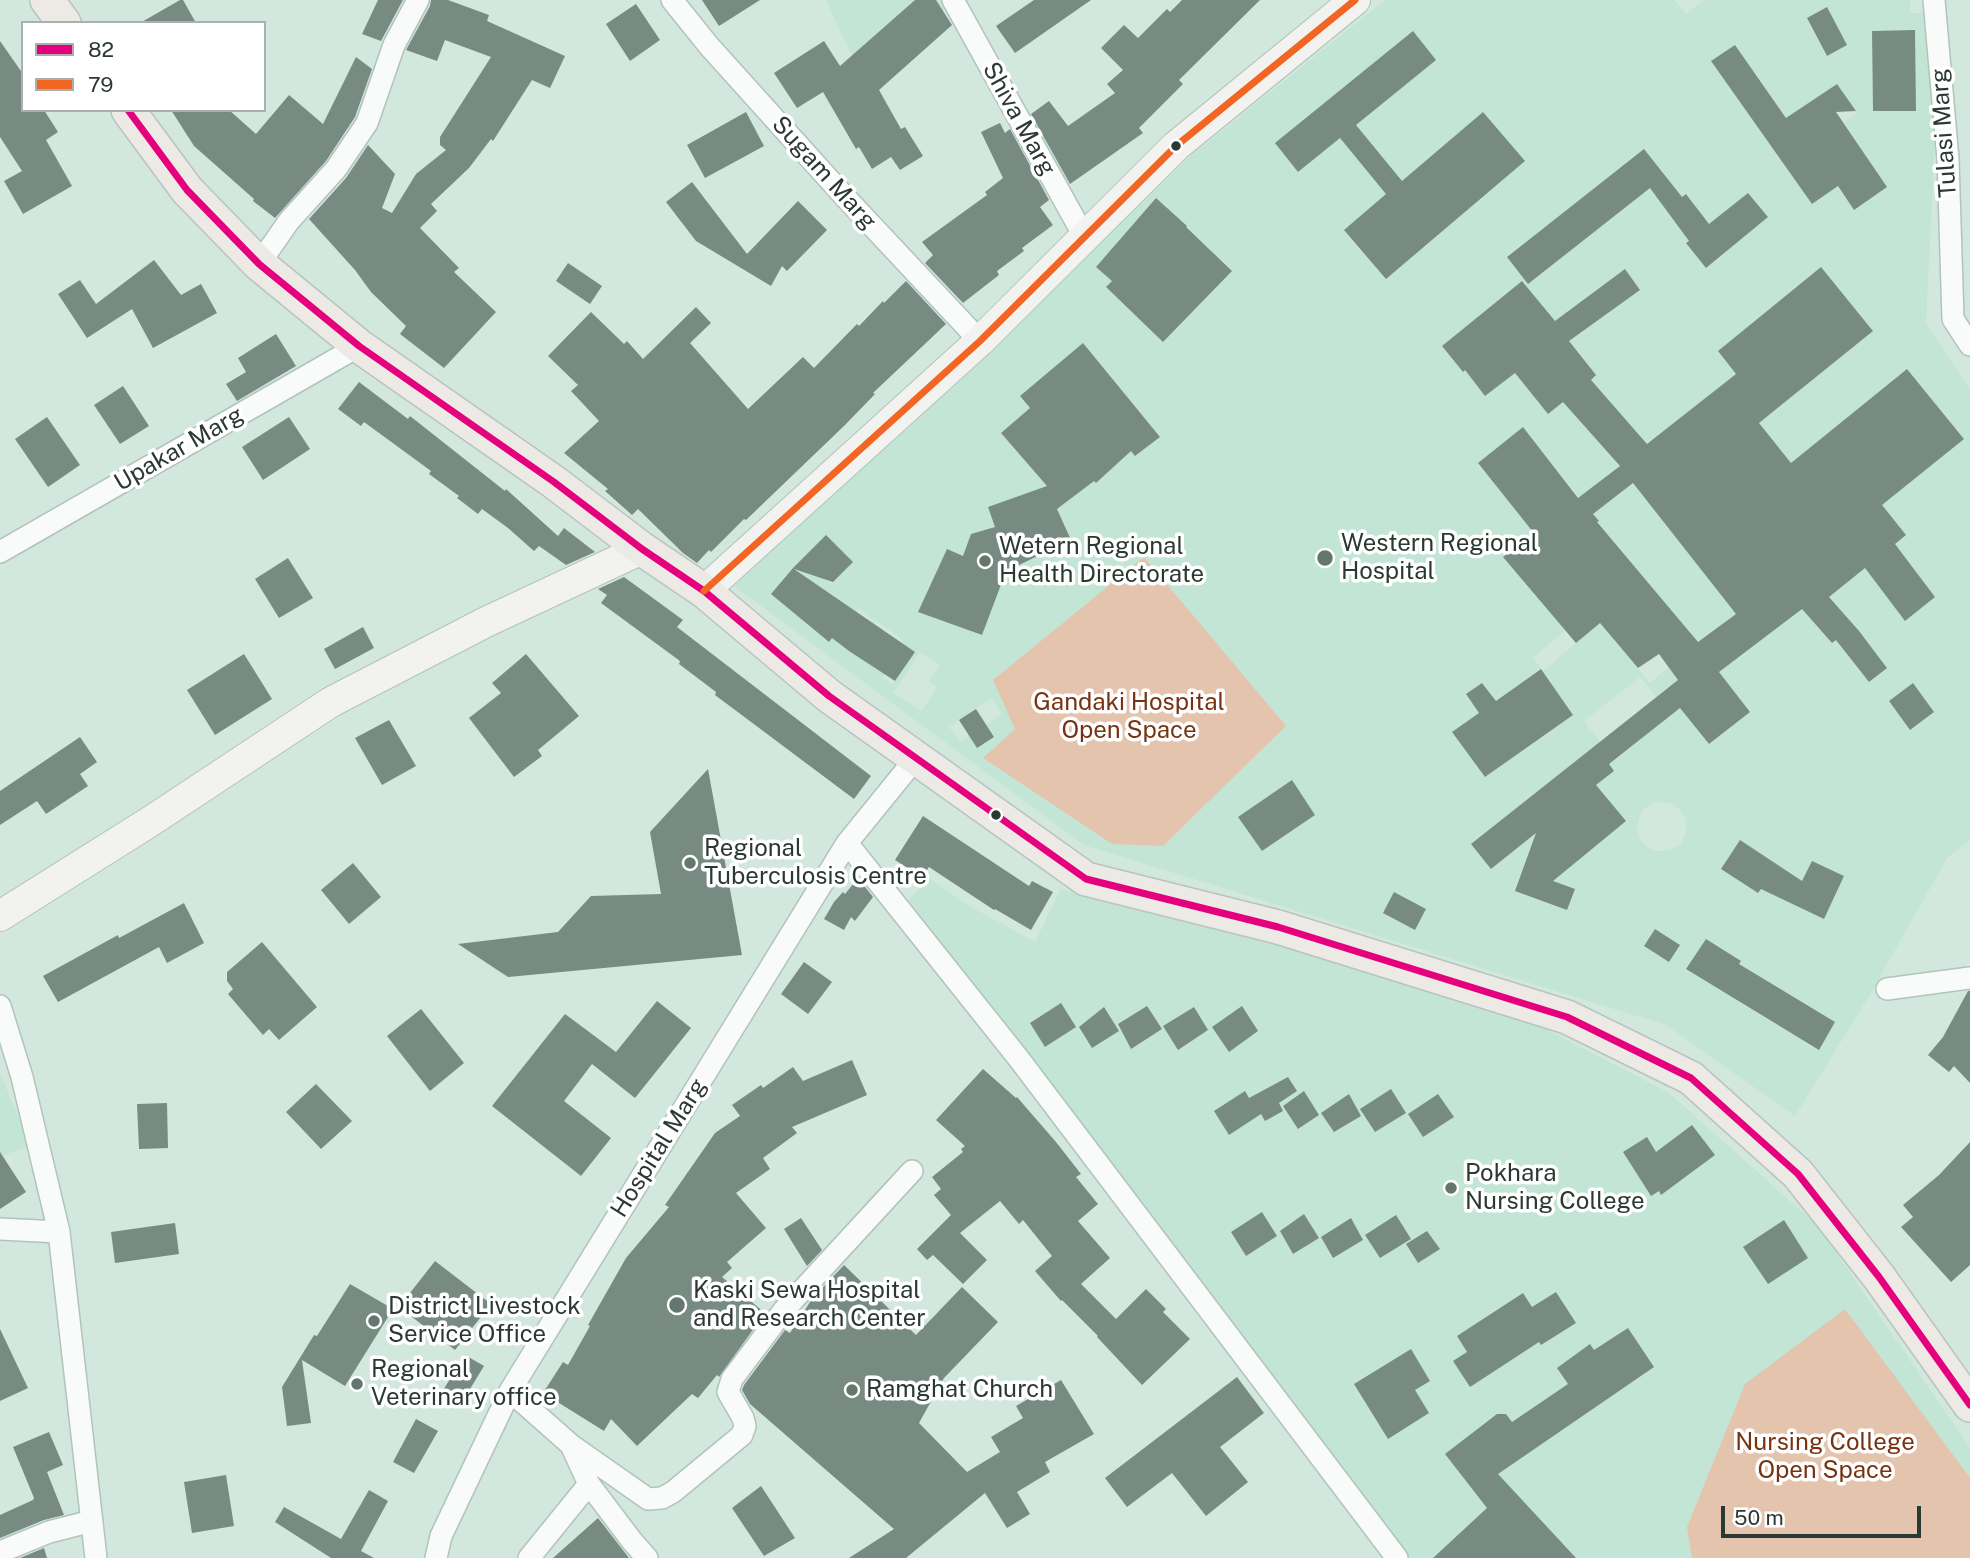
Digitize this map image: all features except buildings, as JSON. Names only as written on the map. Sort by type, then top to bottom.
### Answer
[{"type":"main road","points":[[47,0],[63,21]]},
{"type":"main road","points":[[704,591],[980,341],[1176,146],[1355,0]]},
{"type":"main road","points":[[129,112],[187,190],[259,264],[359,346],[704,591],[829,696],[1086,878],[1278,927],[1567,1017],[1691,1078],[1798,1174],[1879,1277],[1970,1405]]},
{"type":"main road","points":[[0,916],[151,821],[331,702],[485,622],[642,549]]},
{"type":"street","points":[[259,264],[289,221],[336,169],[367,123],[394,45],[418,0]]},
{"type":"street","name":"Sugam Marg","points":[[672,0],[709,46],[845,197],[980,341]]},
{"type":"street","name":"Shiva Marg","points":[[953,0],[1085,238]]},
{"type":"street","name":"Tulasi Marg","points":[[1934,0],[1948,159],[1953,318],[1970,345]]},
{"type":"street","name":"Upakar Marg","points":[[0,552],[359,346]]},
{"type":"street","name":"Hospital Marg","points":[[436,1558],[441,1536],[510,1391],[847,843],[916,758]]},
{"type":"street","points":[[847,843],[1028,1070],[1397,1558]]},
{"type":"street","points":[[1887,989],[1970,978]]},
{"type":"street","points":[[0,1006],[22,1077],[59,1232],[96,1558]]},
{"type":"street","points":[[510,1391],[571,1445],[648,1499],[662,1498],[673,1492],[742,1435],[745,1426],[743,1418],[728,1392],[732,1379],[784,1310],[912,1171]]},
{"type":"street","points":[[0,1229],[59,1232]]},
{"type":"street","points":[[571,1445],[589,1484],[647,1558]]},
{"type":"street","points":[[530,1558],[589,1484]]},
{"type":"street","points":[[0,1552],[49,1532],[92,1521]]},
{"type":"shaded area","points":[[826,0],[950,0],[952,3],[919,33],[853,58]]},
{"type":"shaded area","name":"Western Regional Hospital","points":[[1385,0],[1674,0],[1686,14],[1704,0],[1910,0],[1910,13],[1926,13],[1940,36],[1926,323],[1970,389],[1970,840],[1947,858],[1869,996],[1795,1116],[1666,1025],[1084,845],[734,586],[1187,159]],"holes":[[[1827,8],[1846,45],[1826,56],[1807,19]],[[1915,30],[1916,110],[1873,111],[1872,31]],[[1735,45],[1787,118],[1828,193],[1813,204],[1711,62]],[[1837,84],[1857,113],[1844,122],[1887,187],[1854,210],[1790,116]],[[1644,150],[1665,175],[1507,257]],[[1748,193],[1768,217],[1706,267],[1686,243]],[[1687,194],[1706,221],[1666,209]],[[1156,198],[1186,225],[1158,257],[1128,230]],[[1125,235],[1123,265],[1110,279],[1096,267]],[[1821,267],[1873,330],[1770,415],[1718,351]],[[1625,270],[1640,290],[1572,339]],[[1122,271],[1153,298],[1134,315],[1106,287]],[[1522,281],[1543,307],[1462,372],[1442,346]],[[1560,338],[1485,396],[1468,374]],[[1568,341],[1596,375],[1548,414]],[[1083,343],[1159,436],[1136,456],[1059,363]],[[1907,369],[1964,438],[1882,505],[1797,458]],[[1038,380],[1114,466],[1096,483],[1020,397]],[[1726,382],[1797,471],[1731,607],[1633,483],[1593,514],[1598,521],[1553,557],[1478,463],[1523,427],[1579,498]],[[1599,389],[1642,438],[1616,461]],[[1023,414],[1040,434],[1018,453],[1001,433]],[[988,507],[1071,540],[1017,566],[1002,582],[981,635],[918,612],[947,550],[963,556],[971,534],[995,527]],[[1532,533],[1554,559],[1698,643],[1650,683],[1600,623],[1543,671],[1533,658],[1577,620],[1504,557]],[[1904,555],[1935,597],[1904,620],[1873,578]],[[804,557],[852,562],[831,584]],[[793,568],[824,592],[772,594]],[[1770,588],[1791,617],[1746,651],[1725,622]],[[828,592],[842,604],[818,634],[803,621]],[[1832,600],[1853,625],[1832,643],[1810,618]],[[858,608],[874,620],[849,650],[833,638]],[[849,617],[829,642],[820,634]],[[876,621],[903,640],[882,672],[854,653]],[[1866,641],[1887,667],[1869,682],[1848,655]],[[904,645],[915,652],[892,685],[882,677]],[[920,652],[940,665],[929,682],[937,687],[922,711],[893,693]],[[1712,663],[1750,712],[1709,744],[1671,696]],[[1540,669],[1573,715],[1485,777],[1452,733],[1479,713],[1466,694],[1483,683],[1496,701]],[[1640,677],[1671,715],[1614,760],[1584,721]],[[1913,683],[1934,712],[1910,730],[1889,701]],[[992,698],[1002,714],[960,742],[949,727]],[[1286,726],[1163,846],[984,759],[1015,729]],[[1595,746],[1614,771],[1491,869]],[[1292,781],[1315,814],[1262,851],[1239,817]],[[1653,803],[1672,804],[1686,819],[1685,836],[1680,844],[1672,849],[1655,851],[1639,838],[1639,818],[1644,809]],[[1812,861],[1844,877],[1824,919]],[[1777,865],[1758,893],[1721,869]],[[1655,929],[1680,944],[1669,962],[1644,946]],[[1706,939],[1740,961],[1721,991],[1687,969]],[[1755,974],[1835,1022],[1819,1050],[1738,1002]]]},
{"type":"shaded area","name":"Pokhara Nursing College","points":[[930,879],[964,903],[1035,942],[1061,889],[1364,965],[1525,1018],[1669,1093],[1818,1226],[1970,1448],[1970,1558],[1405,1558],[908,900]]},
{"type":"shaded area","points":[[0,1073],[30,1145],[0,1157]]},
{"type":"green space","name":"Gandaki Hospital Open Space","points":[[1144,557],[1286,726],[1163,846],[1112,844],[983,758],[1015,729],[993,680]]},
{"type":"green space","name":"Nursing College Open Space","points":[[1845,1309],[1970,1478],[1970,1558],[1692,1558],[1687,1527],[1745,1384]]},
{"type":"transit line","name":"79","points":[[704,591],[980,341],[1176,146],[1355,0]]},
{"type":"transit line","name":"82","points":[[129,112],[187,190],[259,264],[359,346],[704,591],[829,696],[1086,879],[1278,927],[1567,1017],[1691,1078],[1798,1174],[1879,1277],[1970,1405]]},
{"type":"place","name":"Western Regional Hospital","points":[[1325,558]]},
{"type":"place","name":"Wetern Regional Health Directorate","points":[[985,561]]},
{"type":"place","name":"Regional Tuberculosis Centre","points":[[690,863]]},
{"type":"place","name":"Pokhara Nursing College","points":[[1451,1188]]},
{"type":"place","name":"Kaski Sewa Hospital and Research Center","points":[[677,1305]]},
{"type":"place","name":"District Livestock Service Office","points":[[374,1321]]},
{"type":"place","name":"Regional Veterinary office","points":[[357,1384]]},
{"type":"place","name":"Ramghat Church","points":[[852,1390]]}]
